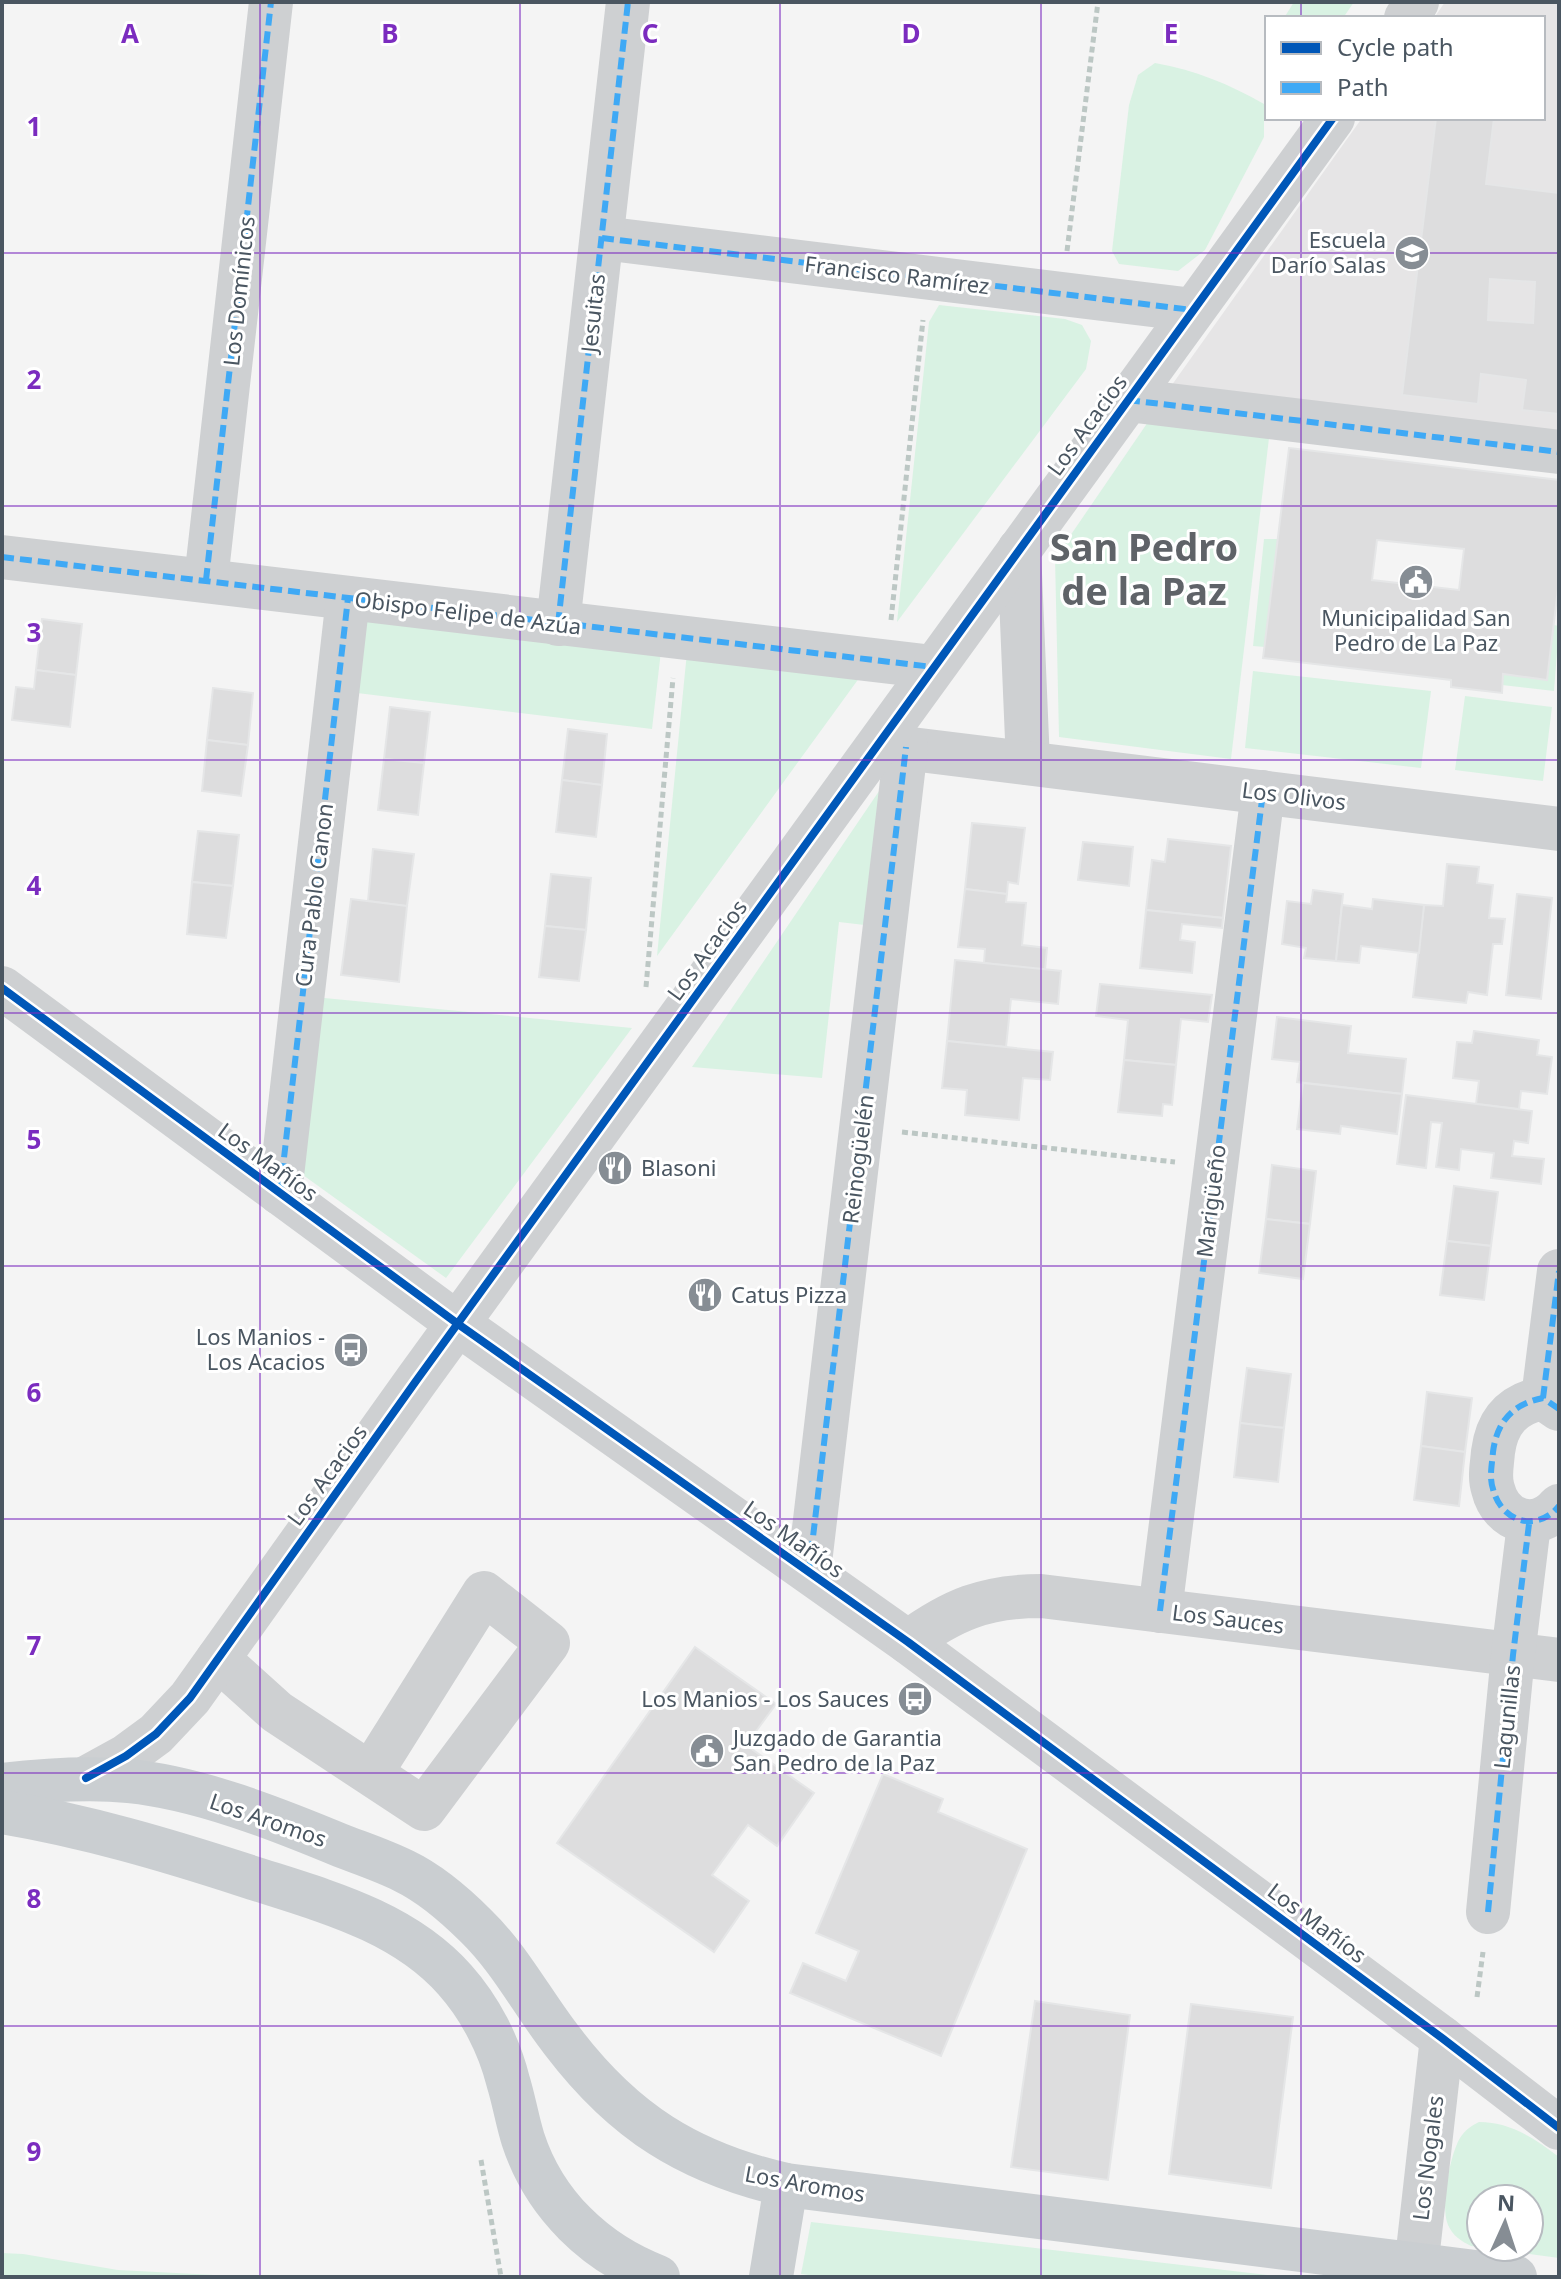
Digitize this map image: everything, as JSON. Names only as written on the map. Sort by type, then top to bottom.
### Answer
[{"type":"main road","name":"Los Acacios","points":[[2,1785],[86,1778]]},
{"type":"main road","name":"Los Aromos","points":[[86,1778],[156,1786],[234,1806],[405,1871],[457,1907],[494,1945],[563,2042],[594,2079],[628,2111],[679,2148],[707,2162],[786,2185],[1415,2271],[1515,2277]]},
{"type":"main road","points":[[2,1812],[94,1831],[188,1857],[319,1899],[389,1928],[412,1942],[457,1981],[489,2030],[508,2079],[523,2140],[537,2173],[556,2202],[578,2228],[604,2250],[658,2277]]},
{"type":"main road","points":[[771,2277],[786,2185]]},
{"type":"street","name":"Los Domínicos","points":[[206,580],[271,2]]},
{"type":"street","name":"Jesuitas","points":[[558,624],[628,2]]},
{"type":"street","name":"Los Acacios","points":[[86,1778],[126,1756],[156,1734],[190,1698],[458,1324],[892,746],[933,667],[1332,120]]},
{"type":"street","name":"Francisco Ramírez","points":[[602,238],[1193,310]]},
{"type":"street","points":[[1128,400],[1559,452]]},
{"type":"street","points":[[1019,550],[1028,763]]},
{"type":"street","name":"Obispo Felipe de Azúa","points":[[2,557],[933,667]]},
{"type":"street","name":"Cura Pablo Canon","points":[[280,1193],[348,598]]},
{"type":"street","name":"Los Olivos","points":[[892,746],[1559,829]]},
{"type":"street","name":"Reinogüelén","points":[[809,1571],[862,1128],[892,746]]},
{"type":"street","name":"Marigüeño","points":[[1160,1611],[1263,792]]},
{"type":"street","name":"Los Mañíos","points":[[2,988],[458,1324],[908,1642],[1559,2128]]},
{"type":"street","name":"Lagunillas","points":[[1488,1912],[1513,1655],[1544,1515],[1515,1519],[1496,1500],[1491,1477],[1494,1444],[1504,1419],[1513,1410],[1527,1401],[1551,1403],[1559,1271]]},
{"type":"street","points":[[218,1659],[277,1712],[424,1809],[548,1643],[484,1593],[371,1773]]},
{"type":"street","name":"Los Sauces","points":[[908,1642],[933,1623],[961,1608],[1014,1596],[1041,1596],[1559,1660]]},
{"type":"street","name":"Los Nogales","points":[[1415,2271],[1442,2038]]},
{"type":"path","points":[[1062,295],[1098,2]]},
{"type":"path","points":[[886,662],[927,279]]},
{"type":"path","points":[[862,1128],[1215,1166]]},
{"type":"path","points":[[480,2148],[501,2277]]},
{"type":"shaded area","name":"Escuela Darío Salas","points":[[1445,2],[1559,2],[1559,436],[1169,389],[1361,120],[1545,120],[1545,16],[1435,16]]},
{"type":"green space","points":[[1294,2],[1354,2],[1344,16],[1285,16]]},
{"type":"green space","points":[[1155,63],[1211,79],[1264,104],[1264,137],[1205,250],[1178,271],[1119,264],[1112,251],[1129,105],[1138,75]]},
{"type":"green space","points":[[939,305],[1065,319],[1082,325],[1091,341],[1086,369],[897,622],[929,322]]},
{"type":"green space","points":[[1148,422],[1269,438],[1231,759],[1059,737],[1055,558]]},
{"type":"green space","points":[[1264,539],[1278,539],[1265,647],[1253,646]]},
{"type":"green space","points":[[358,614],[661,651],[652,729],[349,692]]},
{"type":"green space","points":[[1554,625],[1559,626],[1554,691],[1502,685],[1503,674],[1547,680]]},
{"type":"green space","points":[[687,652],[865,670],[657,956]]},
{"type":"green space","points":[[1253,671],[1431,691],[1421,768],[1245,748]]},
{"type":"green space","points":[[1465,696],[1552,707],[1543,781],[1455,770]]},
{"type":"green space","points":[[892,772],[873,926],[839,922],[822,1078],[692,1067]]},
{"type":"green space","points":[[314,997],[632,1028],[446,1278],[296,1170]]},
{"type":"green space","points":[[1479,2122],[1502,2125],[1532,2138],[1559,2157],[1559,2258],[1545,2256],[1545,2183],[1465,2183],[1465,2242],[1450,2229],[1445,2206],[1450,2168],[1456,2146],[1466,2130]]},
{"type":"green space","points":[[811,2222],[1284,2277],[823,2277],[801,2274]]},
{"type":"green space","points":[[2,2253],[118,2270],[253,2277],[2,2277]]},
{"type":"building","points":[[1436,120],[1494,120],[1486,184],[1559,193],[1559,414],[1522,410],[1526,380],[1481,374],[1478,404],[1402,395]],"holes":[[[1490,279],[1535,282],[1533,323],[1488,320]]]},
{"type":"building","points":[[1289,448],[1559,480],[1559,580],[1547,680],[1503,674],[1502,693],[1451,687],[1451,680],[1263,658]],"holes":[[[1377,540],[1464,549],[1459,590],[1372,580]]]},
{"type":"building","points":[[42,619],[82,624],[76,675],[36,670]]},
{"type":"building","points":[[36,670],[76,675],[70,727],[12,720],[16,687],[34,689]]},
{"type":"building","points":[[213,688],[253,693],[248,745],[207,740]]},
{"type":"building","points":[[390,707],[430,712],[424,763],[384,759]]},
{"type":"building","points":[[568,729],[607,734],[602,785],[562,780]]},
{"type":"building","points":[[207,740],[248,745],[241,796],[202,791]]},
{"type":"building","points":[[384,759],[424,763],[418,815],[378,810]]},
{"type":"building","points":[[562,780],[602,785],[596,837],[556,832]]},
{"type":"building","points":[[972,823],[1025,828],[1018,884],[1008,882],[1007,894],[965,889]]},
{"type":"building","points":[[198,831],[239,835],[233,886],[192,882]]},
{"type":"building","points":[[1168,839],[1231,846],[1223,918],[1146,910],[1152,860],[1165,862]]},
{"type":"building","points":[[1083,842],[1133,847],[1129,886],[1078,880]]},
{"type":"building","points":[[373,849],[414,854],[407,906],[368,901]]},
{"type":"building","points":[[1447,864],[1479,867],[1477,883],[1493,885],[1489,918],[1505,919],[1502,944],[1493,944],[1487,995],[1468,992],[1466,1003],[1413,997],[1424,905],[1443,906]]},
{"type":"building","points":[[551,874],[591,878],[586,930],[545,926]]},
{"type":"building","points":[[192,882],[233,886],[226,938],[187,934]]},
{"type":"building","points":[[965,889],[1007,894],[1006,902],[1026,903],[1022,945],[1047,948],[1045,970],[984,963],[985,949],[958,947]]},
{"type":"building","points":[[1313,890],[1343,894],[1336,961],[1304,958],[1306,948],[1282,944],[1287,901],[1311,904]]},
{"type":"building","points":[[1517,894],[1552,898],[1541,999],[1506,995]]},
{"type":"building","points":[[351,899],[407,906],[399,982],[341,975]]},
{"type":"building","points":[[1373,899],[1424,905],[1419,953],[1361,946],[1359,963],[1336,961],[1342,905],[1372,909]]},
{"type":"building","points":[[1146,910],[1223,918],[1222,928],[1182,924],[1180,940],[1195,942],[1192,973],[1140,968]]},
{"type":"building","points":[[545,926],[586,930],[579,981],[539,977]]},
{"type":"building","points":[[955,960],[1061,971],[1058,1004],[1011,999],[1006,1047],[947,1041]]},
{"type":"building","points":[[1100,984],[1212,995],[1208,1022],[1181,1019],[1176,1065],[1124,1060],[1128,1020],[1096,1016]]},
{"type":"building","points":[[1277,1017],[1351,1026],[1348,1053],[1406,1059],[1402,1094],[1297,1082],[1300,1062],[1272,1059]]},
{"type":"building","points":[[1474,1031],[1539,1040],[1537,1055],[1552,1057],[1547,1094],[1521,1091],[1519,1109],[1476,1104],[1479,1081],[1453,1078],[1457,1042],[1472,1043]]},
{"type":"building","points":[[947,1041],[1053,1052],[1050,1080],[1023,1078],[1019,1120],[965,1115],[967,1090],[942,1088]]},
{"type":"building","points":[[1124,1060],[1176,1065],[1172,1105],[1163,1104],[1162,1116],[1118,1112]]},
{"type":"building","points":[[1303,1083],[1402,1094],[1397,1134],[1341,1126],[1340,1134],[1297,1129]]},
{"type":"building","points":[[1406,1095],[1532,1111],[1528,1143],[1514,1141],[1512,1156],[1544,1159],[1541,1184],[1491,1178],[1494,1153],[1461,1149],[1459,1170],[1436,1167],[1442,1123],[1431,1122],[1426,1168],[1397,1164]]},
{"type":"building","points":[[1272,1165],[1316,1171],[1310,1224],[1266,1219]]},
{"type":"building","points":[[1454,1186],[1498,1192],[1491,1246],[1447,1241]]},
{"type":"building","points":[[1266,1219],[1310,1224],[1303,1279],[1259,1273]]},
{"type":"building","points":[[1447,1241],[1491,1246],[1484,1300],[1440,1295]]},
{"type":"building","points":[[1247,1368],[1291,1374],[1284,1428],[1240,1423]]},
{"type":"building","points":[[1427,1392],[1472,1398],[1465,1452],[1421,1446]]},
{"type":"building","points":[[1240,1423],[1284,1428],[1278,1482],[1234,1477]]},
{"type":"building","points":[[1421,1446],[1465,1452],[1459,1506],[1414,1500]]},
{"type":"building","points":[[695,1647],[776,1704],[746,1745],[814,1793],[777,1846],[748,1825],[712,1875],[749,1901],[714,1952],[557,1843]]},
{"type":"building","points":[[883,1774],[943,1799],[938,1812],[1027,1849],[941,2056],[790,1993],[803,1963],[846,1981],[859,1951],[816,1933]]},
{"type":"building","points":[[1035,2001],[1130,2015],[1108,2180],[1011,2167]]},
{"type":"building","points":[[1191,2004],[1293,2017],[1271,2188],[1169,2174]]},
{"type":"marked path","points":[[206,580],[271,2]]},
{"type":"marked path","points":[[558,624],[628,2]]},
{"type":"marked path","points":[[602,238],[1193,310]]},
{"type":"marked path","points":[[1128,400],[1559,452]]},
{"type":"marked path","points":[[2,557],[933,667]]},
{"type":"marked path","points":[[280,1193],[348,598]]},
{"type":"marked path","points":[[809,1571],[906,747]]},
{"type":"marked path","points":[[1160,1611],[1263,792]]},
{"type":"marked path","points":[[1543,1398],[1559,1271]]},
{"type":"marked path","points":[[1559,1409],[1543,1398],[1523,1405],[1508,1416],[1495,1441],[1491,1475],[1497,1500],[1512,1516],[1521,1520],[1541,1519],[1559,1506]]},
{"type":"marked path","points":[[1488,1912],[1529,1524]]},
{"type":"cycle path","points":[[86,1778],[126,1756],[156,1734],[190,1698],[416,1381],[1332,120]]},
{"type":"cycle path","points":[[2,988],[458,1324],[908,1642],[1559,2128]]},
{"type":"place","name":"Escuela Darío Salas","points":[[1412,253]]},
{"type":"place","name":"Municipalidad San Pedro de La Paz","points":[[1416,582]]},
{"type":"place","name":"Blasoni","points":[[615,1168]]},
{"type":"place","name":"Catus Pizza","points":[[705,1295]]},
{"type":"place","name":"Los Manios - Los Acacios","points":[[351,1350]]},
{"type":"place","name":"Los Manios - Los Sauces","points":[[915,1699]]},
{"type":"place","name":"Juzgado de Garantia San Pedro de la Paz","points":[[707,1751]]},
{"type":"district","name":"San Pedro de la Paz","points":[[1144,570]]}]
